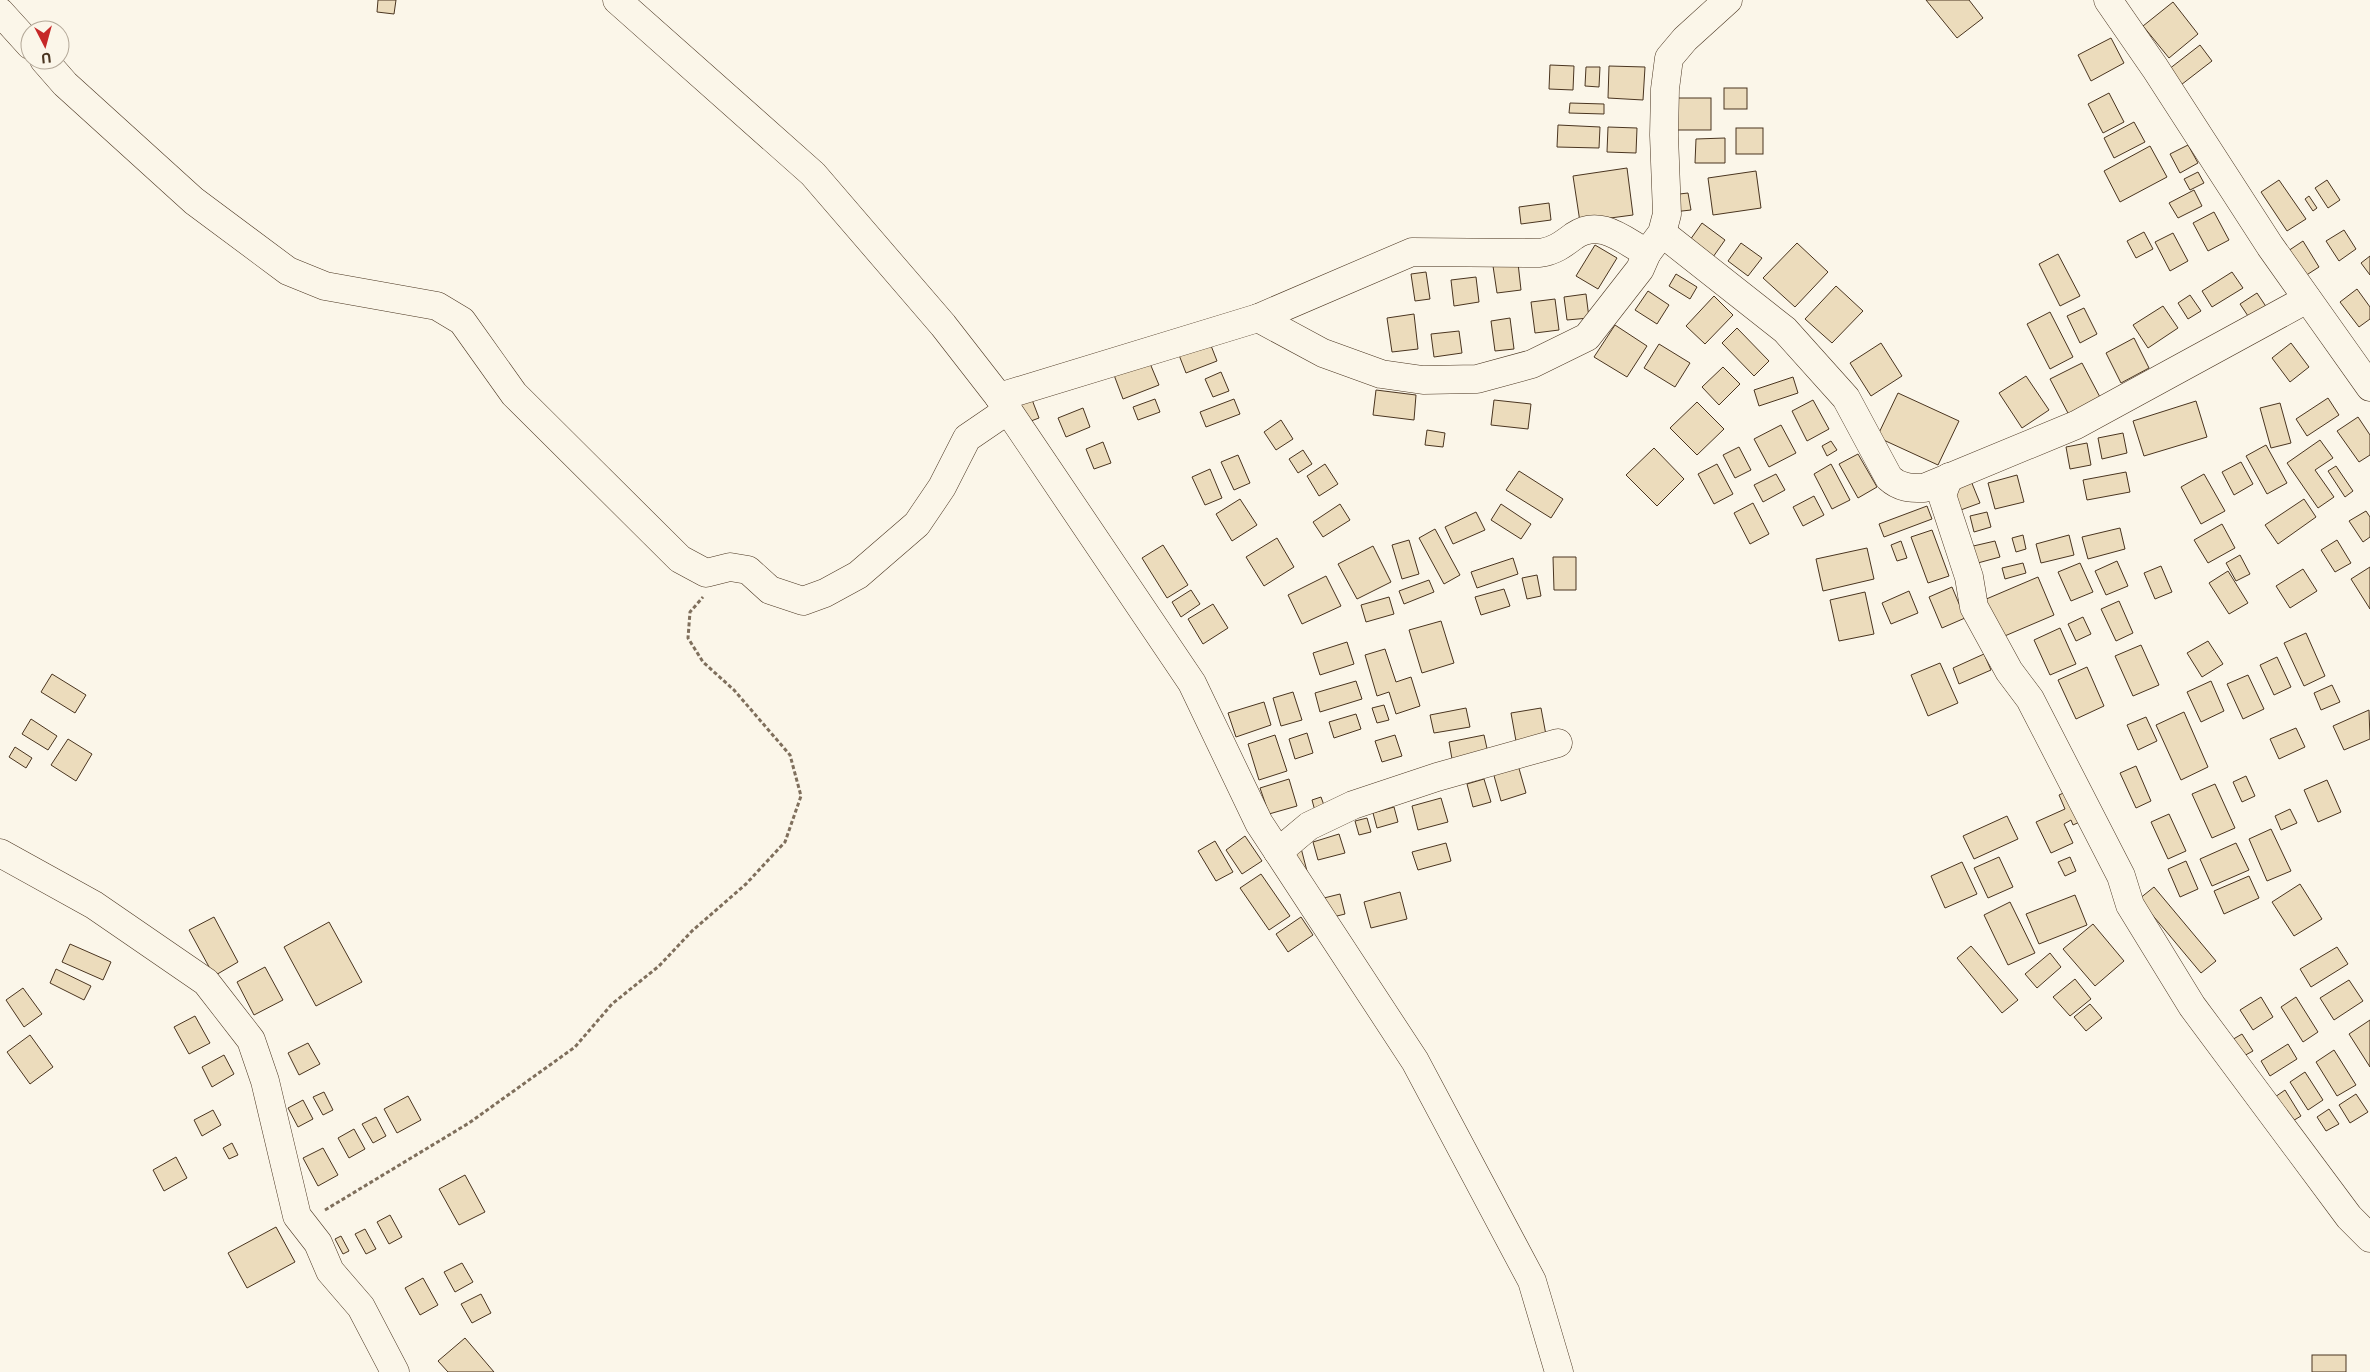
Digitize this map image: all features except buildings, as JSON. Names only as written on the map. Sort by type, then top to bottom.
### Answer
[{"type":"street","points":[[617,0],[813,174],[943,325],[1003,404],[1192,683],[1259,823],[1420,1070],[1532,1281],[1559,1372]]},
{"type":"street","points":[[1258,318],[1323,353],[1381,374],[1423,380],[1477,380],[1532,364],[1587,337],[1640,269],[1667,214],[1664,135],[1665,89],[1669,58],[1686,39],[1728,0]]},
{"type":"street","points":[[2108,0],[2155,68],[2270,246],[2370,387]]},
{"type":"street","points":[[0,12],[20,34]]},
{"type":"street","points":[[53,70],[65,84],[194,201],[288,271],[325,286],[437,306],[462,321],[514,394],[680,559],[706,573],[730,567],[748,570],[770,590],[803,602],[825,593],[858,575],[917,524],[942,487],[967,438],[1003,404],[1258,318],[1412,252],[1540,254],[1554,251],[1585,228],[1604,229],[1654,243],[1785,330],[1846,398],[1889,478],[1896,485],[1908,488],[1924,488],[2076,425],[2307,299]]},
{"type":"street","points":[[1948,477],[1942,495],[1969,578],[1974,607],[2009,671],[2030,699],[2121,876],[2130,905],[2192,1006],[2349,1217],[2370,1238]]},
{"type":"street","points":[[1278,852],[1309,826],[1353,805],[1438,777],[1558,743]]},
{"type":"street","points":[[0,853],[94,905],[206,982],[251,1040],[265,1081],[297,1216],[318,1243],[330,1271],[361,1307],[395,1372]]},
{"type":"path","points":[[305,1226],[330,1205],[469,1123],[575,1047],[612,1004],[659,966],[692,931],[746,884],[785,842],[801,796],[790,755],[734,690],[703,662],[688,638],[690,612],[709,593]]}]
